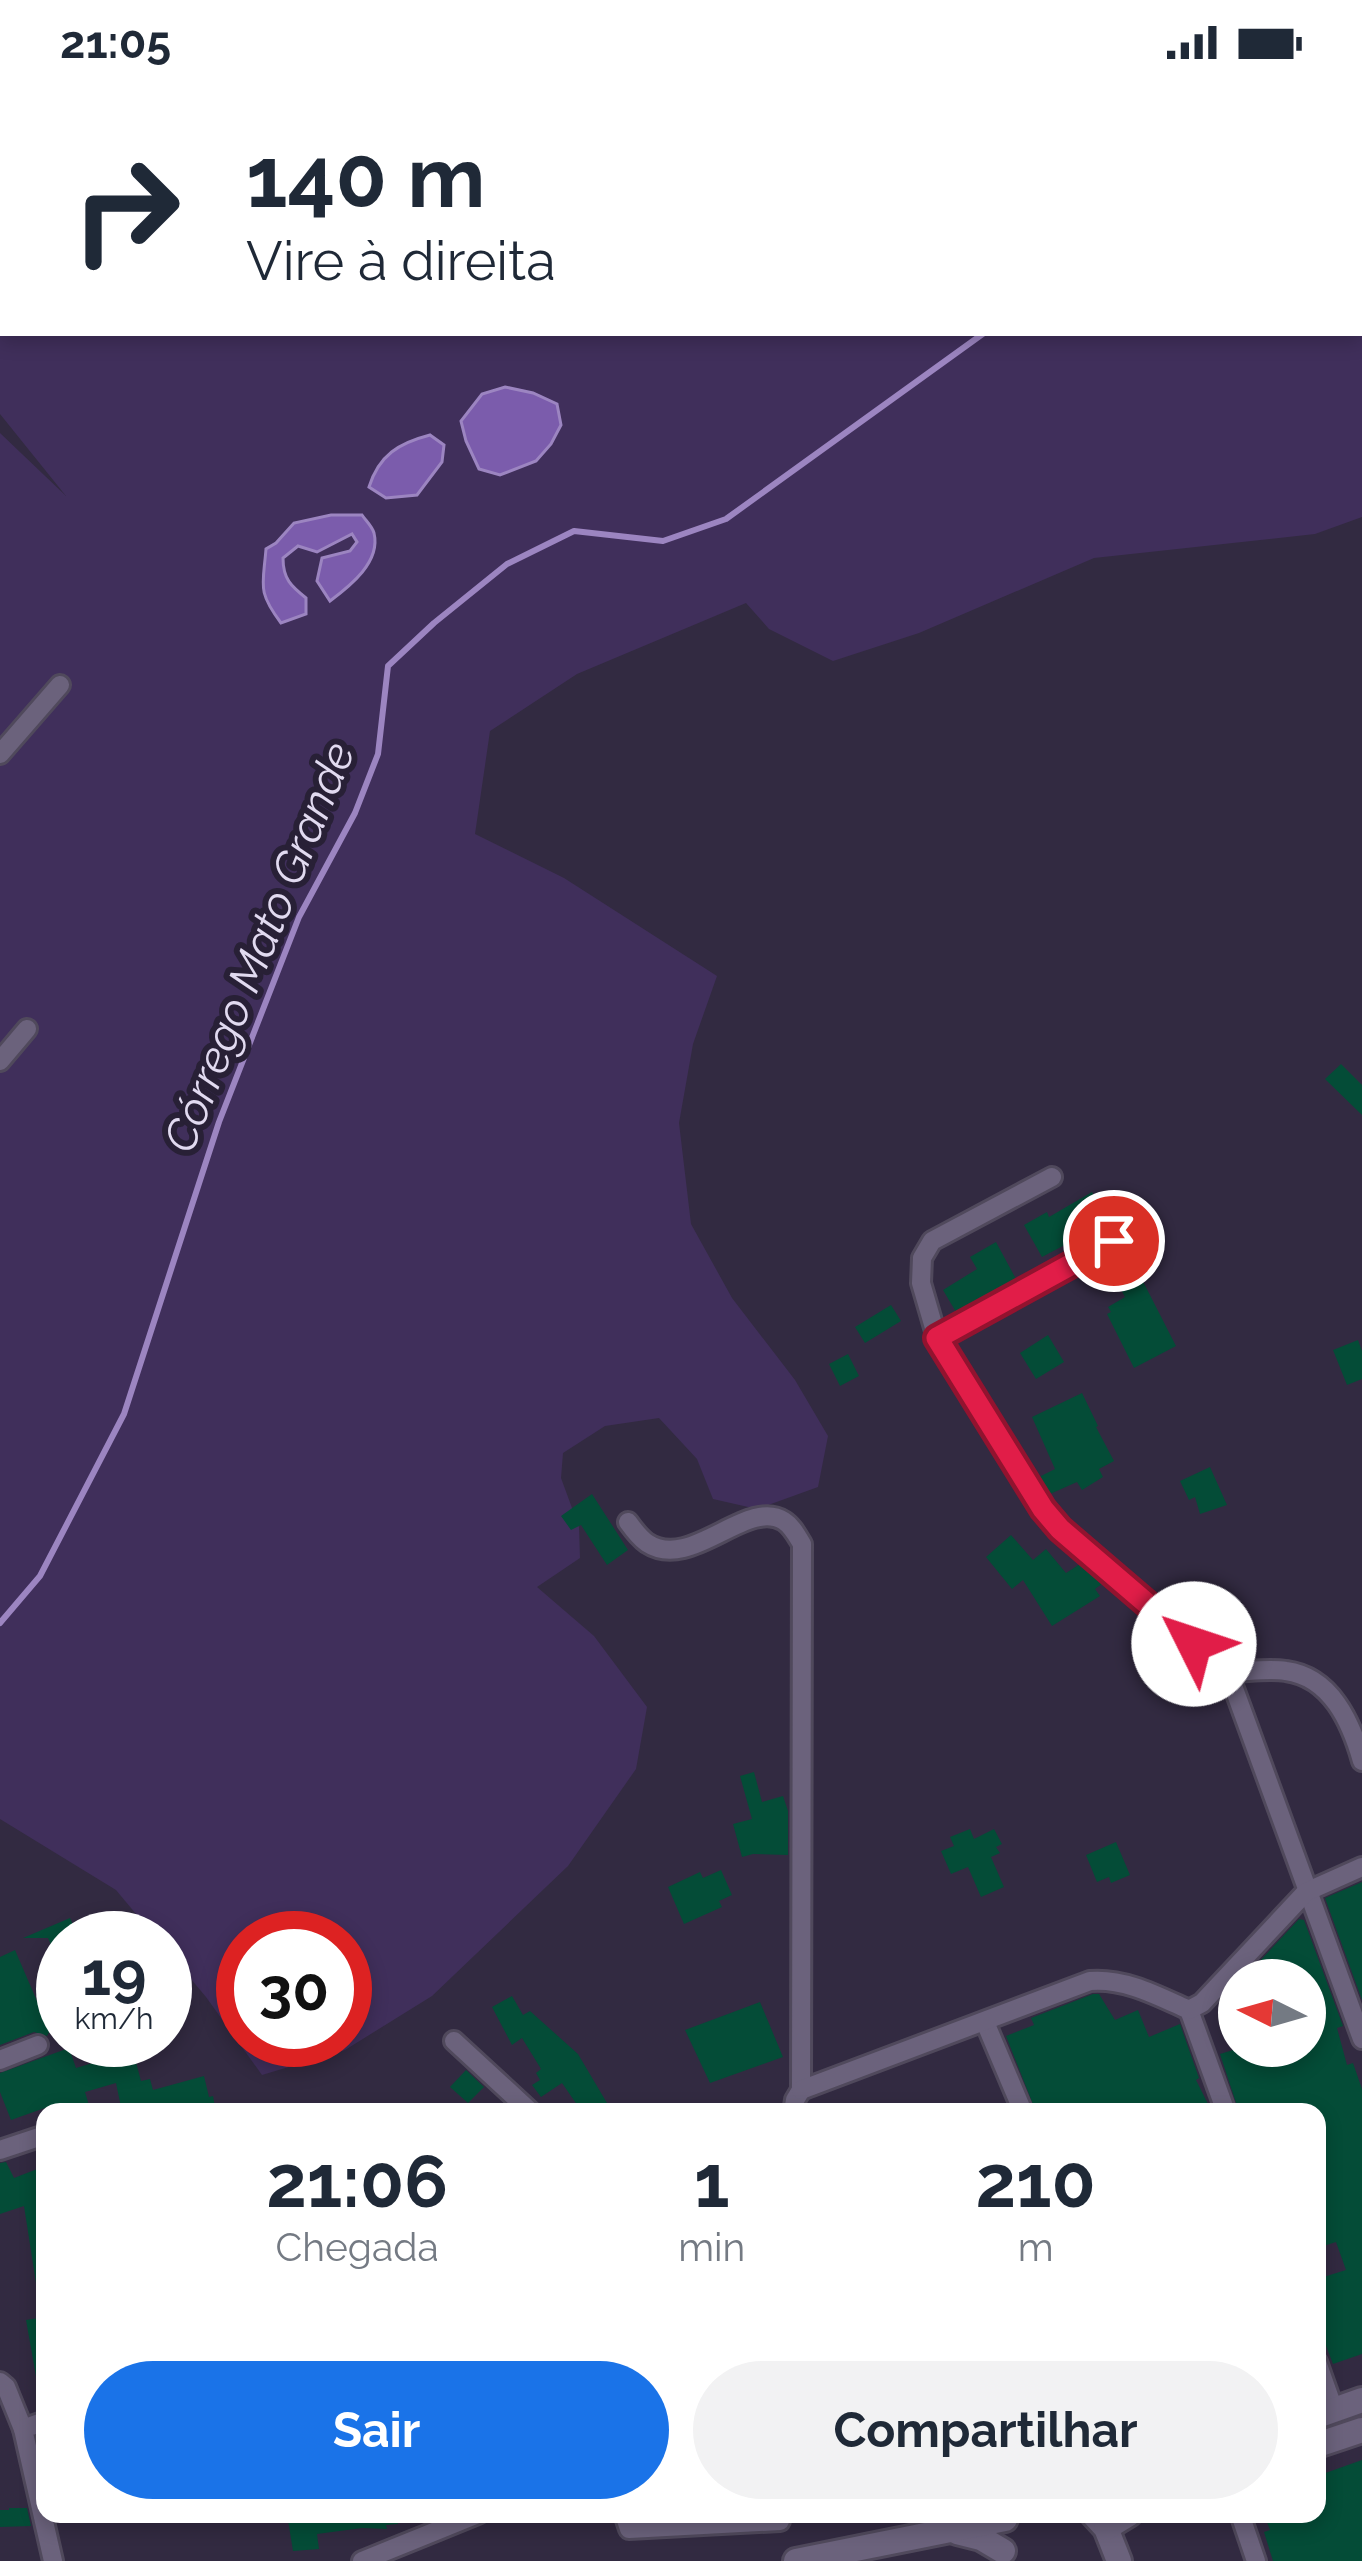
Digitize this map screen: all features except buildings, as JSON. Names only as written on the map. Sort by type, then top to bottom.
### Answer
[{"type":"street","points":[[0,754],[60,685]]},
{"type":"street","points":[[0,1061],[27,1029]]},
{"type":"street","points":[[1052,1178],[932,1241],[922,1258],[921,1282],[937,1338],[1060,1529],[1228,1672],[1362,2039]]},
{"type":"street","points":[[937,1338],[1114,1241]]},
{"type":"street","points":[[628,1522],[645,1543],[663,1550],[689,1547],[758,1517],[777,1517],[789,1524],[802,1544],[801,2090],[794,2103]]},
{"type":"street","points":[[1228,1672],[1288,1671],[1313,1681],[1339,1704],[1362,1761]]},
{"type":"street","points":[[1189,2010],[1202,2003],[1306,1892],[1362,1867]]},
{"type":"street","points":[[801,2090],[1090,1981],[1108,1979],[1189,2010],[1223,2103]]},
{"type":"street","points":[[985,2022],[1018,2103]]},
{"type":"street","points":[[454,2042],[521,2103]]},
{"type":"street","points":[[0,2060],[36,2046]]},
{"type":"street","points":[[0,2150],[36,2137]]},
{"type":"street","points":[[0,2382],[23,2428],[36,2486]]},
{"type":"street","points":[[1326,2413],[1362,2400]]},
{"type":"street","points":[[23,2428],[36,2424]]},
{"type":"street","points":[[1326,2442],[1362,2430]]},
{"type":"street","points":[[44,2523],[53,2561]]},
{"type":"street","points":[[362,2561],[456,2523]]},
{"type":"street","points":[[627,2523],[629,2529],[742,2523]]},
{"type":"street","points":[[796,2561],[980,2523]]},
{"type":"street","points":[[1004,2523],[1001,2530],[1008,2556]]},
{"type":"street","points":[[1100,2523],[1119,2561]]},
{"type":"street","points":[[1243,2523],[1256,2561]]},
{"type":"street","points":[[949,2530],[981,2538],[1008,2556]]},
{"type":"shaded area","points":[[0,336],[1362,336],[1362,517],[1315,534],[1094,558],[919,633],[833,661],[769,629],[746,603],[577,674],[490,731],[475,834],[564,878],[717,976],[693,1044],[679,1123],[691,1224],[732,1298],[795,1380],[828,1436],[818,1487],[757,1509],[713,1499],[697,1459],[659,1418],[605,1426],[563,1453],[561,1478],[579,1527],[580,1558],[537,1587],[594,1636],[647,1707],[636,1769],[568,1866],[432,1996],[372,2033],[372,1911],[216,1911],[216,2011],[192,1980],[192,1911],[134,1911],[116,1890],[0,1819],[0,433],[66,496],[0,414]]},
{"type":"shaded area","points":[[505,387],[557,404],[561,425],[536,461],[500,475],[479,469],[461,421],[482,394]]},
{"type":"shaded area","points":[[430,435],[444,445],[442,462],[417,495],[386,498],[369,487],[378,466],[392,452]]},
{"type":"shaded area","points":[[331,515],[362,515],[374,533],[373,554],[362,572],[330,601],[317,581],[322,558],[350,551],[357,542],[352,534],[317,552],[298,546],[283,558],[283,565],[289,581],[306,598],[306,614],[281,623],[263,588],[266,549],[294,523]]},
{"type":"shaded area","points":[[256,2067],[289,2067],[262,2075]]},
{"type":"waterway","name":"Córrego Mato Grande","points":[[0,1623],[40,1576],[124,1414],[219,1122],[299,917],[355,813],[378,754],[388,666],[507,564],[574,531],[663,541],[726,519],[980,336]]},
{"type":"route","points":[[1114,1241],[937,1338],[1043,1509],[1194,1644]]}]
